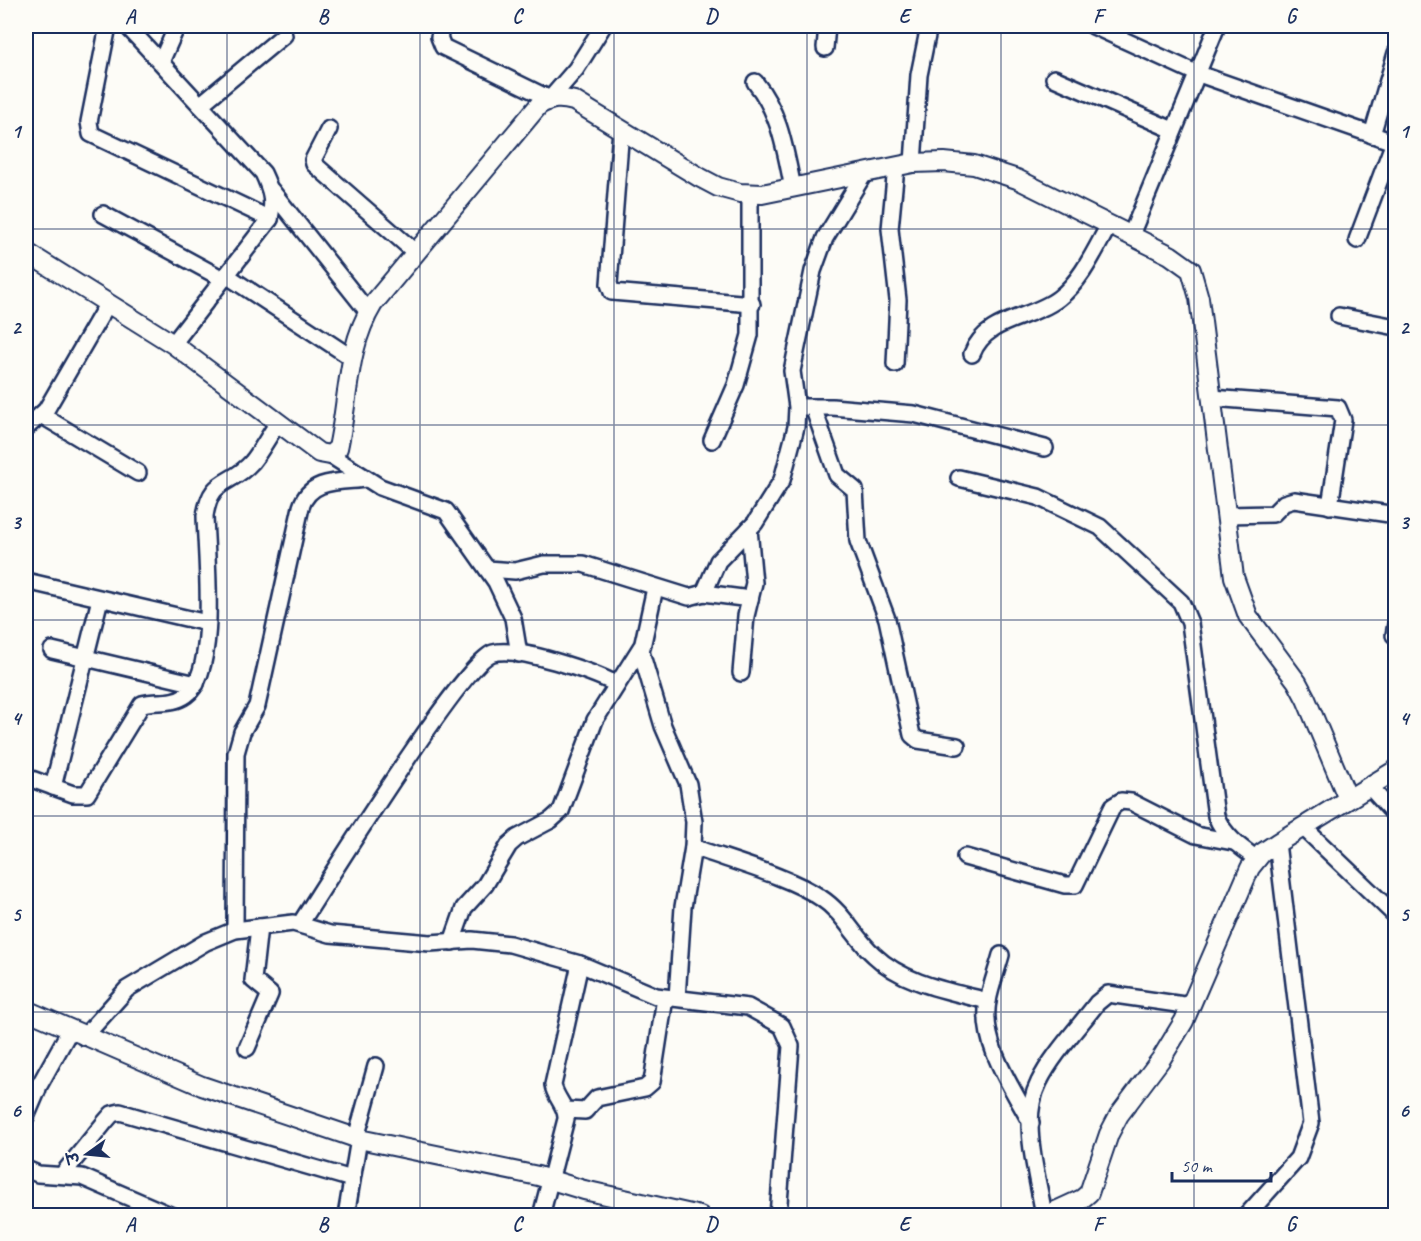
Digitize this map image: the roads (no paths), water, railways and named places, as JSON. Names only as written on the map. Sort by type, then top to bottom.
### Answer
[{"type":"street","points":[[108,26],[89,122],[91,134],[270,219]]},
{"type":"street","points":[[127,26],[263,173],[270,188],[368,312]]},
{"type":"street","points":[[161,63],[177,26]]},
{"type":"street","points":[[442,26],[439,37],[443,47],[550,99]]},
{"type":"street","points":[[550,99],[576,69],[603,26]]},
{"type":"street","points":[[825,48],[827,26]]},
{"type":"street","points":[[896,364],[898,300],[890,229],[905,165],[929,26]]},
{"type":"street","points":[[1093,26],[1196,73],[1395,142],[1357,240]]},
{"type":"street","points":[[1131,235],[1217,26]]},
{"type":"street","points":[[200,105],[284,35]]},
{"type":"street","points":[[1372,135],[1395,53]]},
{"type":"street","points":[[1054,78],[1173,130]]},
{"type":"street","points":[[755,82],[765,93],[778,120],[794,188]]},
{"type":"street","points":[[330,455],[338,448],[352,358],[356,341],[368,312],[539,105],[550,99],[560,97],[574,100],[718,187],[750,194],[794,188],[905,165],[944,162],[995,171],[1131,235],[1184,263],[1191,270],[1199,298],[1234,578],[1248,616],[1297,682],[1348,799]]},
{"type":"street","points":[[329,129],[314,158],[314,164],[416,253]]},
{"type":"street","points":[[621,129],[609,284],[612,292],[752,304]]},
{"type":"street","points":[[704,593],[718,561],[766,510],[782,480],[796,427],[797,407],[792,371],[813,271],[825,238],[864,174]]},
{"type":"street","points":[[173,344],[270,219],[273,203],[270,188]]},
{"type":"street","points":[[712,440],[742,368],[750,334],[752,304],[750,194]]},
{"type":"street","points":[[103,214],[225,277],[352,358]]},
{"type":"street","points":[[972,354],[976,342],[990,329],[1047,307],[1068,291],[1109,225]]},
{"type":"street","points":[[26,252],[173,344],[319,453],[330,455],[366,480],[394,493],[446,511],[487,569],[513,618],[519,654]]},
{"type":"street","points":[[108,303],[32,418],[138,473]]},
{"type":"street","points":[[1339,316],[1395,327]]},
{"type":"street","points":[[1212,398],[1338,408],[1343,420],[1330,506]]},
{"type":"street","points":[[797,407],[914,414],[1045,448]]},
{"type":"street","points":[[813,407],[837,475],[855,490],[858,541],[887,619],[912,735],[918,740],[957,746]]},
{"type":"street","points":[[26,777],[82,796],[87,794],[142,704],[178,700],[196,684],[203,670],[207,623],[205,516],[209,496],[215,488],[253,460],[278,423]]},
{"type":"street","points":[[959,478],[1038,497],[1090,520],[1115,539],[1181,602],[1190,623],[1216,816],[1233,842],[1257,860]]},
{"type":"street","points":[[235,930],[236,753],[242,732],[257,706],[304,496],[316,486],[366,480]]},
{"type":"street","points":[[1226,515],[1273,514],[1290,500],[1395,515]]},
{"type":"street","points":[[741,673],[754,583],[749,529]]},
{"type":"street","points":[[487,569],[515,571],[544,564],[583,564],[688,597],[704,593],[750,599]]},
{"type":"street","points":[[26,581],[207,623]]},
{"type":"street","points":[[452,942],[464,908],[485,885],[509,845],[517,838],[551,820],[561,811],[595,720],[641,647],[655,588]]},
{"type":"street","points":[[53,787],[100,598]]},
{"type":"street","points":[[566,1110],[585,1111],[597,1098],[645,1088],[652,1082],[671,998],[693,847],[694,822],[688,784],[663,726],[641,647]]},
{"type":"street","points":[[52,651],[196,684]]},
{"type":"street","points":[[300,924],[375,808],[463,680],[486,656],[495,652],[519,654],[583,669],[616,684]]},
{"type":"street","points":[[1191,1006],[1116,993],[1102,997],[1040,1080],[1034,1096],[1031,1122],[1044,1215],[1082,1199],[1089,1193],[1109,1134],[1119,1114],[1173,1041],[1191,1006],[1240,886],[1257,860],[1277,843],[1395,770]]},
{"type":"street","points":[[1369,786],[1395,816]]},
{"type":"street","points":[[965,857],[1065,885],[1075,885],[1113,806],[1121,801],[1131,802],[1196,834],[1233,842]]},
{"type":"street","points":[[1303,827],[1395,916]]},
{"type":"street","points":[[1246,1215],[1298,1158],[1311,1123],[1277,843]]},
{"type":"street","points":[[693,847],[819,896],[840,912],[873,954],[898,973],[930,986],[988,1001]]},
{"type":"street","points":[[26,1097],[40,1084],[77,1034],[138,981],[206,942],[235,930],[300,924],[330,934],[430,943],[490,940],[580,964],[671,998],[748,1007],[774,1019],[786,1032],[791,1046],[778,1215]]},
{"type":"street","points":[[247,1048],[270,994],[253,980],[259,927]]},
{"type":"street","points":[[1002,956],[988,1001],[987,1027],[996,1054],[1031,1122]]},
{"type":"street","points":[[541,1215],[552,1179],[566,1110],[555,1094],[553,1084],[580,964]]},
{"type":"street","points":[[26,1010],[77,1034],[202,1086],[357,1139],[552,1179],[584,1190],[700,1215]]},
{"type":"street","points":[[346,1215],[357,1139],[376,1066]]},
{"type":"street","points":[[26,1117],[40,1084]]},
{"type":"street","points":[[62,1175],[112,1114],[120,1112],[352,1179]]},
{"type":"street","points":[[26,1169],[38,1174],[82,1177],[172,1215]]}]
